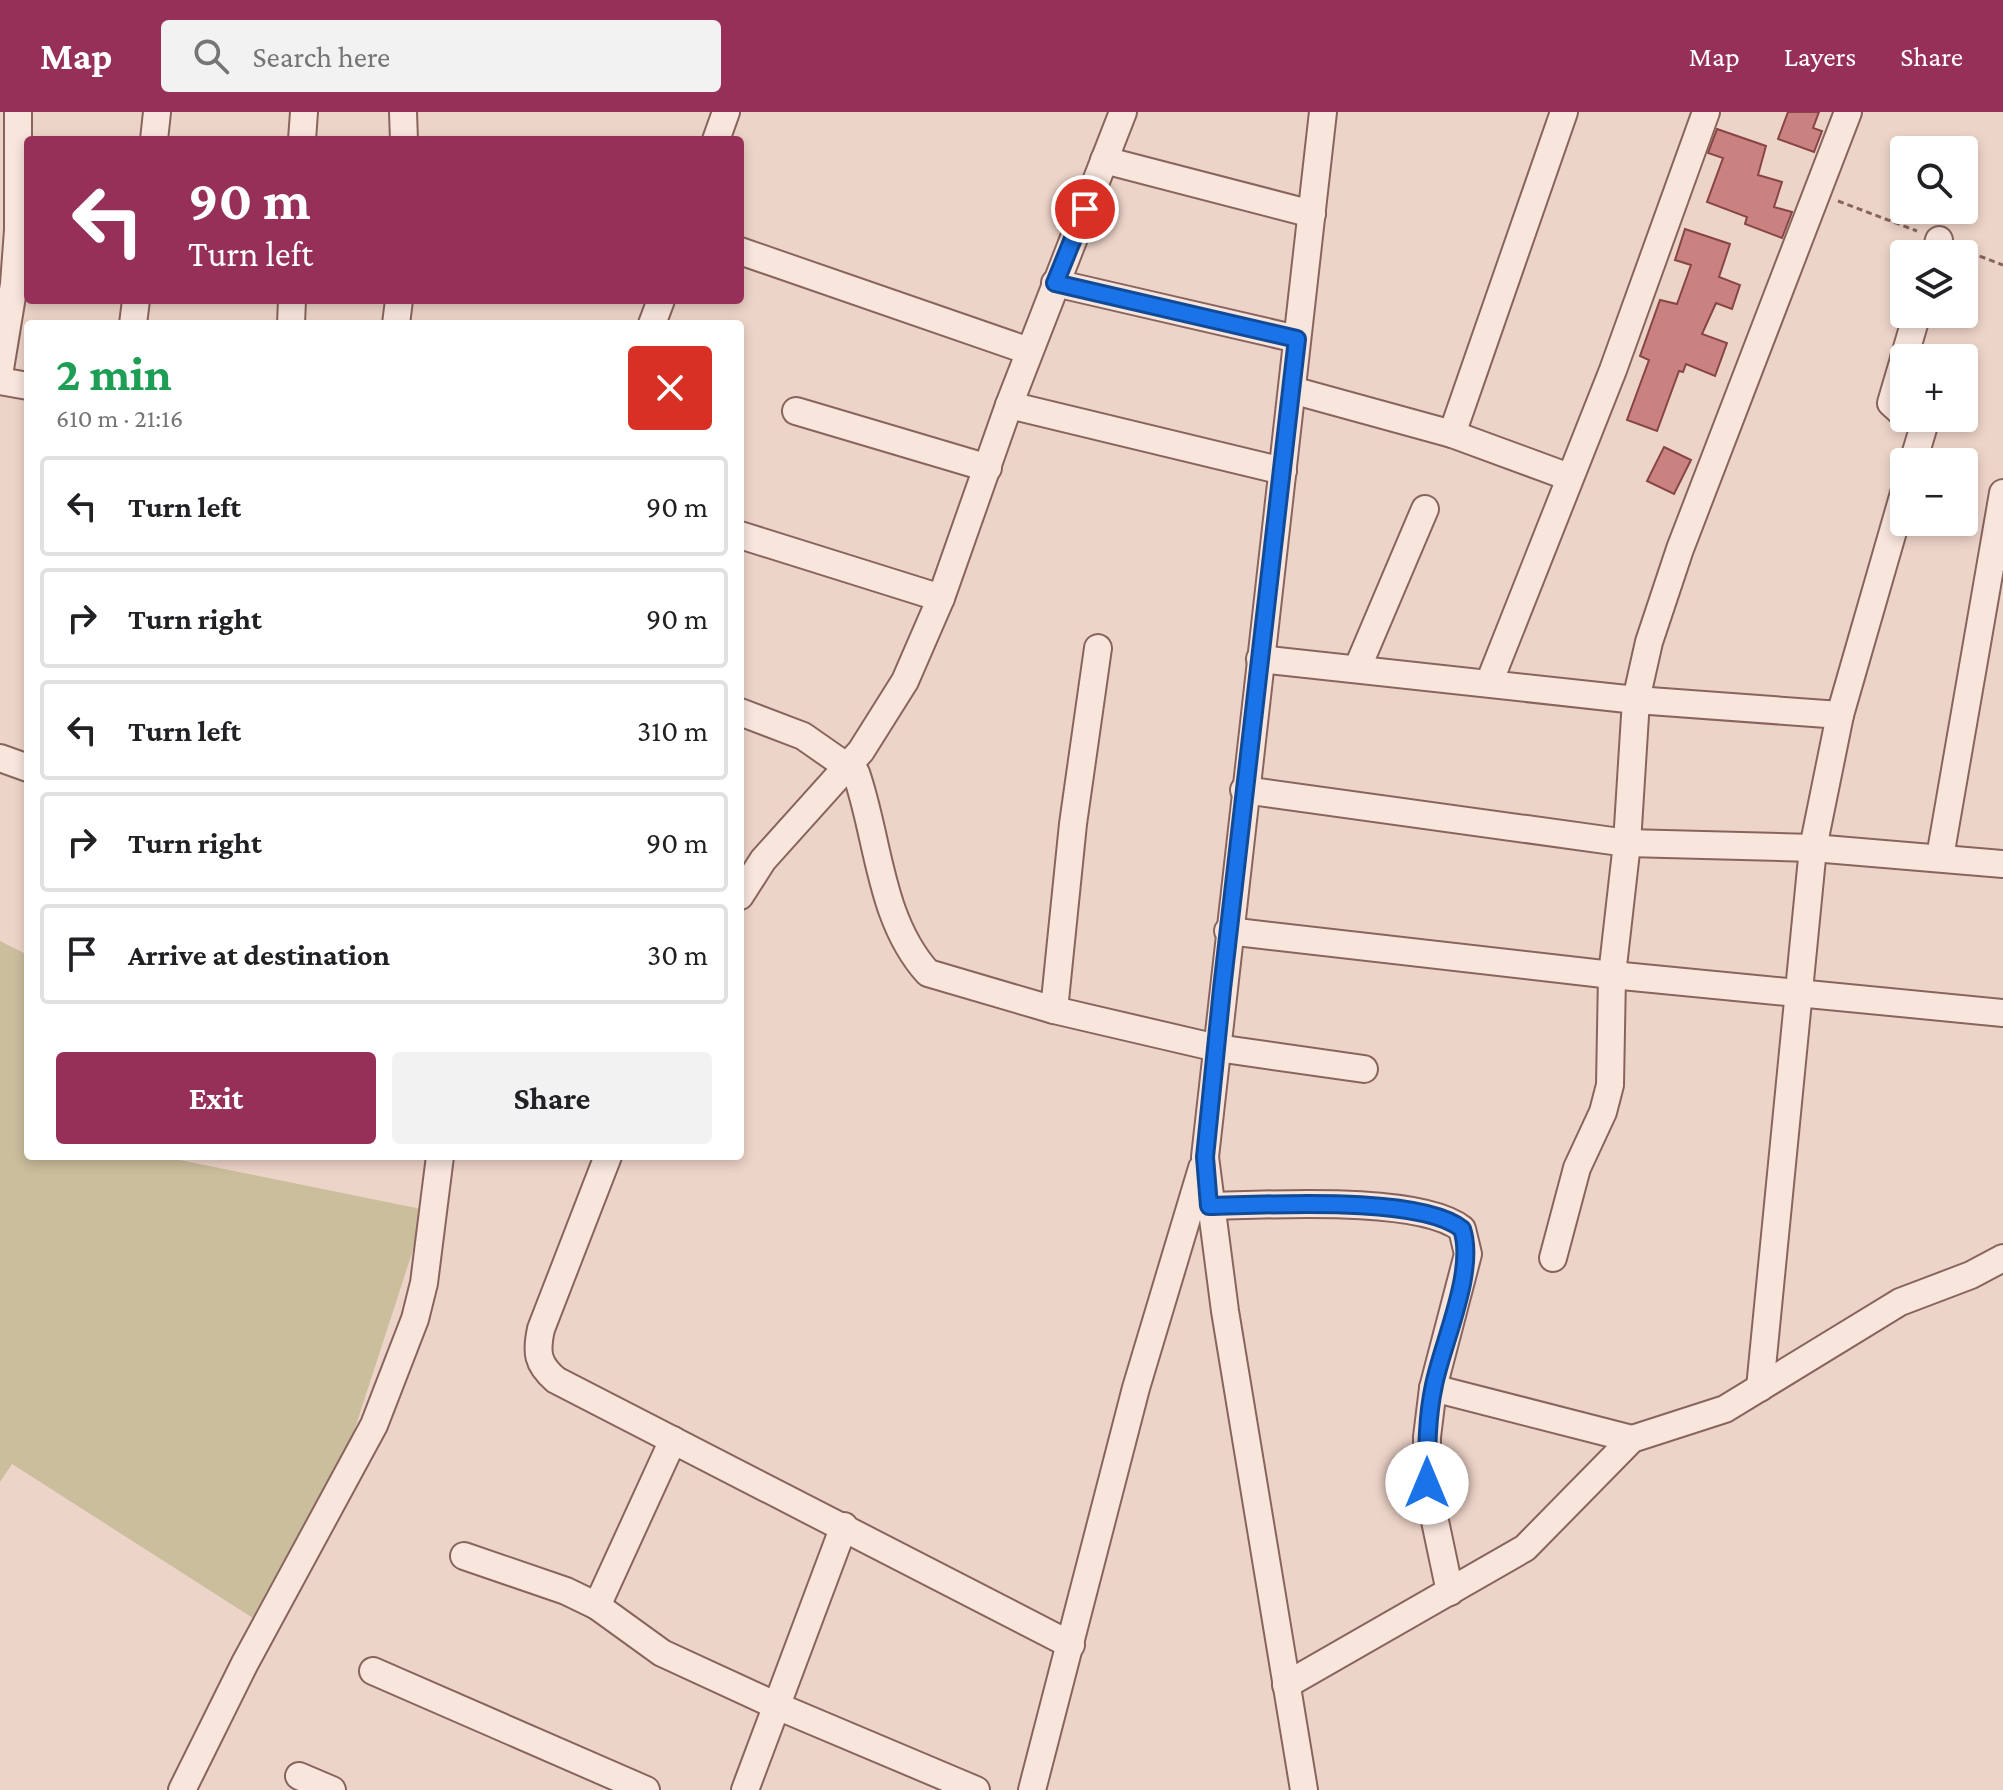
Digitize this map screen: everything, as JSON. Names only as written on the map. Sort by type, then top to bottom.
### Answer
[{"type":"street","points":[[0,369],[14,284],[9,161],[18,112]]},
{"type":"street","points":[[154,136],[157,112]]},
{"type":"street","points":[[302,136],[304,112]]},
{"type":"street","points":[[403,112],[404,136]]},
{"type":"street","points":[[717,136],[726,112]]},
{"type":"street","points":[[744,890],[763,860],[849,765],[881,723],[905,681],[941,598],[1029,351],[1123,112]]},
{"type":"street","points":[[1032,1790],[1136,1388],[1205,1157],[1228,931],[1323,112]]},
{"type":"street","points":[[1452,434],[1564,112]]},
{"type":"street","points":[[1489,683],[1613,370],[1706,112]]},
{"type":"street","points":[[1553,1258],[1577,1168],[1603,1112],[1610,1085],[1612,975],[1627,843],[1636,700],[1661,600],[1848,112]]},
{"type":"street","points":[[1104,160],[1312,214]]},
{"type":"street","points":[[744,252],[1029,351]]},
{"type":"street","points":[[1055,283],[1297,339]]},
{"type":"street","points":[[0,381],[24,385]]},
{"type":"street","points":[[1292,390],[1452,434],[1569,477]]},
{"type":"street","points":[[1009,405],[1283,471]]},
{"type":"street","points":[[796,411],[988,468]]},
{"type":"street","points":[[1940,857],[2003,493]]},
{"type":"street","points":[[1357,669],[1425,509]]},
{"type":"street","points":[[744,536],[941,598]]},
{"type":"street","points":[[1760,1388],[1813,848],[1840,715],[1892,536]]},
{"type":"street","points":[[1054,1010],[1073,824],[1098,648]]},
{"type":"street","points":[[1260,659],[1636,700],[1840,715]]},
{"type":"street","points":[[744,714],[803,736],[849,765],[862,790],[887,896],[915,959],[928,973],[1054,1010],[1217,1048],[1364,1069]]},
{"type":"street","points":[[0,758],[24,767]]},
{"type":"street","points":[[1244,790],[1627,843],[1813,848],[2003,864]]},
{"type":"street","points":[[1228,931],[1612,975],[2003,1013]]},
{"type":"street","points":[[1205,1157],[1209,1206],[1304,1790]]},
{"type":"street","points":[[182,1790],[245,1663],[374,1425],[415,1319],[424,1283],[439,1160]]},
{"type":"street","points":[[606,1160],[541,1329],[538,1358],[556,1380],[1071,1645]]},
{"type":"street","points":[[1209,1206],[1358,1204],[1454,1222],[1462,1229],[1468,1254],[1433,1388],[1427,1437],[1427,1483],[1450,1592]]},
{"type":"street","points":[[1286,1685],[1525,1548],[1632,1439],[1725,1409],[1900,1302],[1971,1275],[2003,1258]]},
{"type":"street","points":[[1433,1388],[1632,1439]]},
{"type":"street","points":[[597,1606],[673,1440]]},
{"type":"street","points":[[745,1790],[844,1526]]},
{"type":"street","points":[[464,1556],[566,1591],[597,1606],[662,1653],[777,1706],[976,1790]]},
{"type":"street","points":[[373,1671],[646,1790]]},
{"type":"street","points":[[299,1776],[332,1790]]},
{"type":"path","points":[[1816,193],[1921,240]]},
{"type":"path","points":[[1978,258],[2003,265]]},
{"type":"shaded area","points":[[0,941],[24,953],[24,1160],[180,1160],[426,1210],[344,1462],[267,1627],[12,1464],[0,1482]]},
{"type":"building","points":[[1788,112],[1819,112],[1813,128],[1822,131],[1814,152],[1778,139]]},
{"type":"building","points":[[1717,129],[1766,146],[1758,175],[1782,182],[1774,207],[1792,212],[1782,238],[1745,224],[1747,217],[1707,202],[1723,158],[1708,153]]},
{"type":"building","points":[[1685,229],[1730,244],[1719,277],[1740,285],[1732,309],[1716,303],[1702,334],[1727,343],[1715,376],[1686,364],[1683,372],[1679,371],[1657,431],[1627,420],[1649,360],[1640,356],[1660,300],[1677,304],[1691,265],[1675,260]]},
{"type":"building","points":[[1664,447],[1691,460],[1674,494],[1647,481]]},
{"type":"route","points":[[1085,209],[1055,283],[1297,339],[1222,989],[1205,1157],[1209,1206],[1358,1204],[1442,1217],[1462,1229],[1468,1254],[1433,1388],[1427,1437],[1427,1483]]}]
